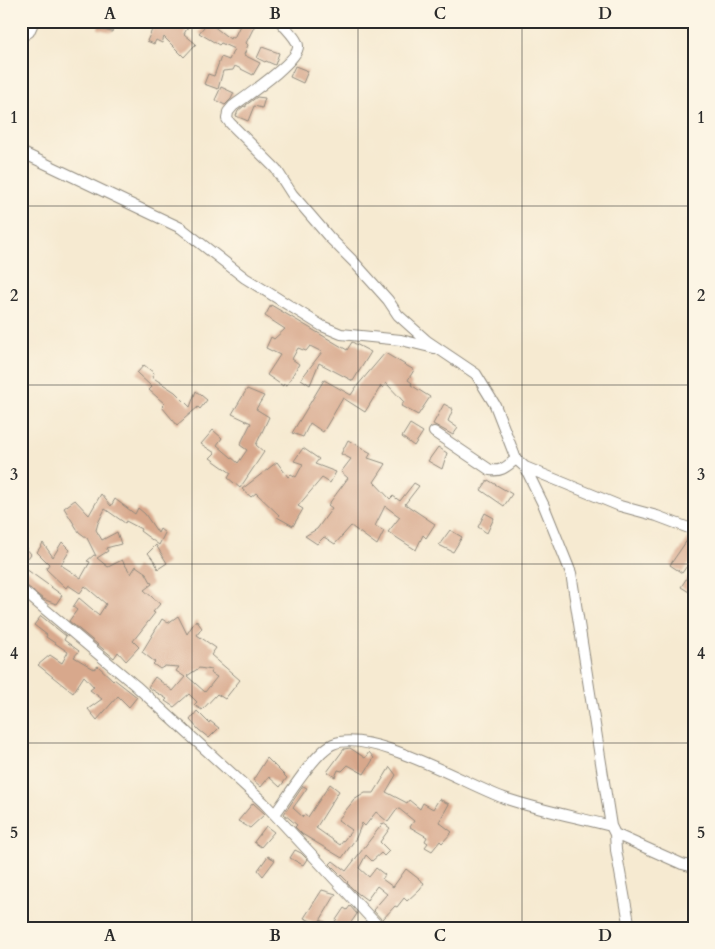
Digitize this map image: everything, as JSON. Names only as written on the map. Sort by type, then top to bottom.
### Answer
[{"type":"street","points":[[21,37],[29,32],[34,21]]},
{"type":"street","points":[[280,21],[298,44],[296,56],[233,106],[228,112],[227,118],[276,169],[292,194],[388,300],[398,315],[427,341],[476,374],[495,405],[516,459],[525,467],[620,506],[657,516],[694,530]]},
{"type":"street","points":[[21,152],[181,228],[245,278],[322,326],[341,334],[401,340],[441,350]]},
{"type":"street","points":[[434,432],[490,470],[502,470],[516,459]]},
{"type":"street","points":[[525,467],[544,506],[571,573],[630,928]]},
{"type":"street","points":[[21,589],[136,686],[275,814],[380,928]]},
{"type":"street","points":[[275,814],[297,782],[331,745],[344,742],[364,743],[392,749],[504,798],[613,830],[682,864],[694,867]]},
{"type":"building","points":[[100,21],[114,23],[112,32],[98,29]]},
{"type":"building","points":[[156,21],[191,21],[184,34],[196,44],[184,57],[164,37],[162,43],[156,40],[154,44],[147,41]]},
{"type":"building","points":[[242,21],[257,21],[246,43],[248,45],[244,55],[260,63],[253,75],[235,66],[233,70],[223,71],[218,89],[204,84],[208,74],[214,76],[221,57],[229,60],[234,49],[221,43],[219,45],[199,33],[208,22],[230,39],[231,37],[234,38]]},
{"type":"building","points":[[262,47],[279,53],[275,65],[257,58]]},
{"type":"building","points":[[295,66],[308,71],[303,83],[290,77]]},
{"type":"building","points":[[221,87],[234,93],[225,105],[215,100]]},
{"type":"building","points":[[257,97],[265,98],[262,108],[254,106],[248,121],[236,116],[238,111],[244,106],[246,107]]},
{"type":"building","points":[[271,305],[347,350],[352,342],[371,352],[353,381],[319,363],[310,385],[301,379],[322,352],[310,346],[306,351],[298,348],[292,359],[299,364],[287,385],[284,384],[283,386],[267,375],[280,355],[266,348],[271,337],[274,339],[285,329],[265,316]]},
{"type":"building","points":[[385,353],[414,370],[408,380],[412,383],[411,385],[430,397],[418,415],[401,406],[404,402],[386,383],[383,388],[381,386],[365,412],[343,398],[323,432],[310,423],[303,437],[292,433],[324,380],[351,395]]},
{"type":"building","points":[[144,365],[154,373],[152,377],[175,392],[190,407],[196,391],[207,400],[200,409],[198,407],[177,425],[162,407],[165,404],[149,390],[152,387],[137,373]]},
{"type":"building","points":[[247,389],[264,396],[256,409],[269,417],[256,445],[264,452],[240,488],[228,478],[231,473],[210,458],[215,453],[201,444],[213,430],[222,438],[217,445],[238,463],[247,450],[240,445],[251,423],[232,414]]},
{"type":"building","points":[[444,404],[453,409],[448,421],[458,428],[453,435],[433,424]]},
{"type":"building","points":[[410,424],[423,432],[414,446],[402,437]]},
{"type":"building","points":[[348,440],[371,453],[368,458],[386,464],[374,482],[390,499],[393,496],[400,501],[414,483],[419,486],[405,504],[435,524],[426,538],[423,535],[416,550],[388,532],[400,517],[385,506],[375,526],[384,531],[377,545],[351,526],[335,544],[324,537],[317,544],[305,536],[317,529],[332,508],[328,505],[348,478],[341,472],[351,459],[341,454]]},
{"type":"building","points":[[438,447],[447,453],[442,469],[428,461]]},
{"type":"building","points":[[303,448],[319,459],[315,464],[336,472],[330,483],[322,478],[298,506],[303,509],[293,526],[277,517],[279,515],[256,493],[251,497],[242,489],[277,462],[288,477],[291,474],[296,477],[303,464],[294,461]]},
{"type":"building","points":[[488,480],[512,494],[504,506],[481,490]]},
{"type":"building","points":[[101,494],[111,506],[115,499],[135,514],[138,508],[145,514],[158,533],[160,529],[165,533],[159,545],[140,531],[141,529],[126,521],[125,523],[105,509],[98,523],[96,530],[102,540],[117,532],[121,544],[106,548],[108,551],[97,558],[108,567],[122,560],[131,574],[136,566],[146,573],[152,584],[144,590],[160,604],[133,641],[139,647],[126,661],[118,652],[114,658],[69,621],[77,610],[73,607],[79,598],[99,615],[106,604],[85,586],[80,593],[68,585],[66,588],[46,569],[49,564],[37,552],[43,543],[53,557],[62,542],[70,550],[61,565],[81,578],[90,562],[87,561],[94,555],[96,556],[87,538],[79,532],[64,508],[75,500],[89,515]]},
{"type":"building","points":[[485,513],[494,518],[487,533],[478,527]]},
{"type":"building","points":[[450,530],[462,537],[453,552],[439,545]]},
{"type":"building","points":[[690,536],[694,537],[694,556],[682,573],[670,565]]},
{"type":"building","points":[[21,542],[31,554],[21,567]]},
{"type":"building","points":[[156,545],[167,563],[158,569],[148,553]]},
{"type":"building","points":[[26,569],[62,595],[56,604],[43,599],[22,582],[21,575]]},
{"type":"building","points":[[688,576],[694,580],[694,595],[681,587]]},
{"type":"building","points":[[41,616],[66,636],[64,640],[79,651],[74,657],[94,669],[98,666],[113,680],[137,697],[129,707],[118,696],[97,720],[88,709],[102,699],[90,690],[94,687],[84,676],[73,693],[38,665],[50,655],[62,663],[68,652],[46,637],[47,635],[34,625]]},
{"type":"building","points":[[178,616],[187,634],[196,620],[202,628],[197,635],[216,648],[211,655],[240,680],[225,699],[217,694],[202,710],[194,705],[197,702],[189,694],[174,707],[165,701],[167,699],[148,687],[155,677],[173,691],[185,677],[176,671],[179,667],[165,666],[160,669],[153,664],[155,662],[142,652],[162,619],[168,623]],"holes":[[[199,668],[212,670],[210,673],[217,677],[205,692],[187,676]]]},
{"type":"building","points":[[197,711],[209,723],[210,721],[219,728],[209,738],[190,720]]},
{"type":"building","points":[[350,748],[365,758],[369,752],[374,758],[364,774],[348,765],[342,771],[338,770],[335,777],[327,772],[344,749]]},
{"type":"building","points":[[267,758],[287,778],[280,787],[269,777],[261,787],[253,780]]},
{"type":"building","points":[[390,767],[396,775],[386,792],[407,803],[409,800],[420,809],[423,803],[433,809],[439,799],[449,804],[439,822],[452,832],[442,843],[440,841],[432,851],[425,847],[428,843],[425,841],[427,837],[410,827],[414,821],[398,808],[388,822],[376,812],[365,826],[362,823],[356,838],[342,858],[302,834],[295,827],[297,825],[284,814],[303,786],[307,788],[293,808],[303,817],[304,815],[308,817],[330,784],[339,791],[316,828],[340,845],[352,830],[338,820],[354,800],[365,793],[374,793]]},
{"type":"building","points":[[253,803],[265,814],[250,828],[238,821]]},
{"type":"building","points":[[383,823],[390,828],[380,842],[389,851],[384,856],[381,853],[372,861],[366,855],[359,868],[369,877],[376,868],[385,875],[382,879],[393,887],[406,869],[424,883],[407,901],[404,898],[382,920],[373,910],[387,894],[377,886],[367,900],[356,892],[330,864],[333,861],[346,871]]},
{"type":"building","points":[[266,826],[274,832],[261,847],[254,842]]},
{"type":"building","points":[[295,850],[307,859],[303,865],[290,858]]},
{"type":"building","points":[[268,856],[275,860],[263,876],[258,870]]},
{"type":"building","points":[[322,890],[336,894],[318,924],[304,918]]},
{"type":"building","points":[[350,906],[357,914],[347,928],[315,928],[321,920],[332,926],[344,908],[347,910]]}]
